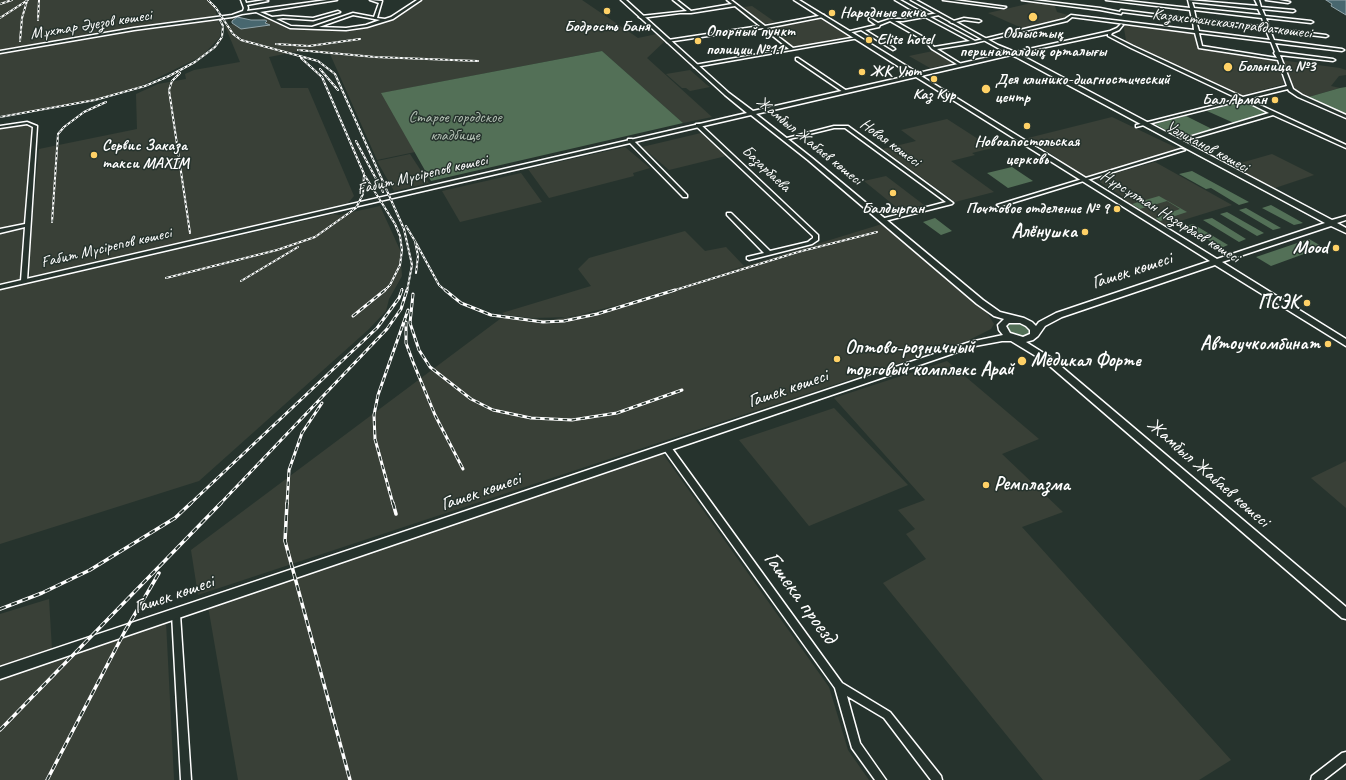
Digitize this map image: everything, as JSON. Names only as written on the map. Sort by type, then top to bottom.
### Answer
[{"type":"main road","name":"Жамбыл Жабаев көшесі","points":[[626,0],[642,17],[695,66],[883,220],[980,302]]},
{"type":"main road","name":"Нұрсұлтан Назарбаев көшесі","points":[[796,0],[1346,343]]},
{"type":"main road","points":[[913,0],[1011,55]]},
{"type":"main road","points":[[917,75],[1011,55]]},
{"type":"main road","name":"Уәлиханов көшесі","points":[[1011,55],[1216,161],[1329,224],[1346,238]]},
{"type":"main road","name":"Уәлиханов көшесі","points":[[1011,55],[1207,164],[1346,231]]},
{"type":"main road","name":"Ғабит Мүсірепов көшесі","points":[[0,287],[630,140],[917,75]]},
{"type":"main road","points":[[1207,164],[1216,161]]},
{"type":"main road","name":"Гашек көшесі","points":[[973,344],[997,338],[1027,339],[1034,334],[1043,323],[1059,315],[1346,218]]},
{"type":"main road","points":[[980,302],[996,314],[1018,320],[1031,326],[1037,347],[1047,359]]},
{"type":"main road","points":[[980,302],[1002,327],[1005,333],[1047,359]]},
{"type":"main road","name":"Гашек көшесі","points":[[0,673],[668,449],[973,344],[989,337],[1002,327],[1006,321],[1059,315]]},
{"type":"main road","name":"Жамбыл Жабаев көшесі","points":[[1047,359],[1346,614]]},
{"type":"street","name":"Мұхтар Әуезов көшесі","points":[[0,52],[134,29],[220,18],[243,13],[335,0]]},
{"type":"street","points":[[372,0],[381,2],[375,18]]},
{"type":"street","points":[[256,11],[283,25],[310,29],[352,29],[396,16],[419,0]]},
{"type":"street","points":[[675,0],[691,12]]},
{"type":"street","points":[[729,0],[792,49]]},
{"type":"street","points":[[897,0],[974,42]]},
{"type":"street","points":[[945,0],[982,2],[1004,7]]},
{"type":"street","points":[[1024,0],[1053,2],[1121,12],[1326,36]]},
{"type":"street","points":[[1108,0],[1311,22]]},
{"type":"street","points":[[1278,59],[1200,47],[1190,0],[1293,11]]},
{"type":"street","points":[[1257,0],[1289,87],[1294,92]]},
{"type":"street","points":[[1268,0],[1288,2]]},
{"type":"street","points":[[243,13],[246,10],[244,2],[266,1]]},
{"type":"street","points":[[1120,1],[1122,33],[1125,43],[1132,47]]},
{"type":"street","points":[[642,17],[682,11],[691,12],[736,5]]},
{"type":"street","points":[[272,18],[283,17],[313,19],[338,12]]},
{"type":"street","points":[[310,29],[351,14],[386,20]]},
{"type":"street","points":[[848,32],[875,28],[878,24],[890,20],[903,20],[938,14]]},
{"type":"street","points":[[668,41],[764,27],[823,16]]},
{"type":"street","name":"Казахстанская правда көшесі","points":[[984,40],[1066,20],[1071,16],[1121,24],[1342,50]]},
{"type":"street","points":[[952,22],[964,19],[979,21]]},
{"type":"street","points":[[870,20],[878,24]]},
{"type":"street","points":[[890,20],[926,40],[933,48],[960,65]]},
{"type":"street","points":[[1011,55],[1111,32],[1118,29],[1121,24]]},
{"type":"street","points":[[862,30],[893,49]]},
{"type":"street","points":[[1111,32],[1122,33]]},
{"type":"street","points":[[1111,32],[1108,34],[1132,47],[1346,146]]},
{"type":"street","points":[[1095,35],[1120,38],[1122,33]]},
{"type":"street","points":[[695,66],[857,38]]},
{"type":"street","points":[[933,48],[984,40]]},
{"type":"street","points":[[1276,53],[1333,60]]},
{"type":"street","points":[[797,59],[845,91]]},
{"type":"street","points":[[1138,126],[1289,87]]},
{"type":"street","points":[[1279,89],[1294,92],[1346,117]]},
{"type":"street","points":[[1178,141],[1274,113]]},
{"type":"street","points":[[0,128],[24,123],[32,123],[36,126],[27,225],[24,281]]},
{"type":"street","name":"Базарбаева","points":[[698,125],[814,234],[816,239],[810,243],[768,253]]},
{"type":"street","name":"Новая көшесі","points":[[785,139],[834,127],[846,127],[950,203],[883,220]]},
{"type":"street","points":[[630,140],[685,196]]},
{"type":"street","points":[[1000,205],[1183,150]]},
{"type":"street","points":[[729,214],[768,253]]},
{"type":"street","points":[[0,231],[27,225]]},
{"type":"street","points":[[749,258],[768,253]]},
{"type":"street","name":"Гашека проезд","points":[[668,449],[840,686],[856,745],[881,780]]},
{"type":"street","points":[[176,614],[186,780]]},
{"type":"street","points":[[840,686],[887,715],[937,780]]},
{"type":"street","points":[[1316,780],[1346,757]]},
{"type":"shaded area","points":[[0,0],[207,0],[215,8],[217,18],[134,29],[0,51]]},
{"type":"shaded area","points":[[420,0],[582,0],[638,38],[657,34],[665,41],[647,58],[712,117],[683,123],[602,51],[382,93],[415,152],[377,160],[330,54],[300,51],[269,57],[281,88],[308,88],[354,196],[348,203],[30,278],[29,252],[39,149],[137,129],[136,94],[158,84],[186,79],[185,74],[194,70],[240,62],[225,26],[268,18],[281,25],[289,27],[317,30],[359,28],[397,17]]},
{"type":"shaded area","name":"Облыстық перинаталдық орталығы","points":[[1036,2],[1054,4],[1057,12],[1068,15],[1065,20],[1024,29],[988,13]]},
{"type":"shaded area","points":[[752,6],[775,22],[764,24],[744,7]]},
{"type":"shaded area","points":[[822,17],[854,37],[794,48],[767,27]]},
{"type":"shaded area","points":[[218,20],[221,27],[220,37],[202,56],[141,86],[95,100],[0,116],[0,53],[151,27]]},
{"type":"shaded area","name":"Больница №3","points":[[1123,23],[1195,32],[1198,47],[1276,59],[1284,84],[1240,96],[1129,45],[1126,40]]},
{"type":"shaded area","points":[[933,51],[954,63],[930,68],[909,56]]},
{"type":"shaded area","points":[[1280,60],[1340,68],[1346,70],[1346,75],[1339,76],[1331,86],[1340,88],[1305,98],[1290,84]]},
{"type":"shaded area","points":[[690,70],[710,87],[690,91],[686,88],[682,88],[666,74]]},
{"type":"shaded area","points":[[1112,117],[1181,150],[1085,177],[1028,138]]},
{"type":"shaded area","points":[[947,119],[992,148],[972,153],[975,155],[951,161],[994,192],[955,202],[883,149],[916,141],[901,130]]},
{"type":"shaded area","points":[[22,124],[32,125],[24,225],[0,230],[0,128]]},
{"type":"shaded area","points":[[701,133],[726,156],[669,170],[642,147]]},
{"type":"shaded area","points":[[625,147],[650,168],[633,173],[634,176],[549,198],[528,169]]},
{"type":"shaded area","points":[[410,154],[429,183],[394,191],[377,161]]},
{"type":"shaded area","points":[[1272,154],[1314,175],[1272,189],[1230,166]]},
{"type":"shaded area","points":[[1155,162],[1232,205],[1164,226],[1120,198],[1123,197],[1095,179]]},
{"type":"shaded area","points":[[521,173],[542,202],[460,222],[442,191]]},
{"type":"shaded area","name":"Балдырган","points":[[886,176],[924,205],[901,211],[864,181]]},
{"type":"shaded area","points":[[380,206],[400,250],[402,276],[389,299],[386,311],[369,329],[199,481],[0,544],[0,290],[334,214],[339,215]]},
{"type":"shaded area","points":[[882,224],[986,311],[994,324],[991,329],[969,340],[198,595],[191,550],[504,316],[550,320],[596,312]]},
{"type":"shaded area","points":[[23,227],[20,280],[0,284],[0,232]]},
{"type":"shaded area","points":[[685,231],[705,251],[726,247],[744,266],[630,302],[571,317],[532,318],[505,315],[502,313],[591,286],[578,269],[589,258]]},
{"type":"shaded area","points":[[947,361],[1039,439],[1002,454],[1063,512],[1022,527],[1231,760],[1199,780],[1043,780],[883,583],[926,559],[906,534],[915,529],[898,510],[925,500],[834,398]]},
{"type":"shaded area","points":[[834,408],[908,485],[809,526],[739,440]]},
{"type":"shaded area","points":[[663,454],[829,687],[848,750],[869,780],[238,780],[208,606]]},
{"type":"shaded area","points":[[1346,461],[1346,508],[1311,478]]},
{"type":"shaded area","points":[[49,599],[52,650],[0,667],[0,614]]},
{"type":"shaded area","points":[[166,622],[174,780],[0,780],[0,678]]},
{"type":"green space","name":"Старое городское кладбище","points":[[602,51],[683,123],[431,181],[381,93]]},
{"type":"green space","points":[[1018,56],[1143,124],[1139,125],[1014,57]]},
{"type":"green space","points":[[1346,87],[1346,116],[1305,98],[1340,88]]},
{"type":"green space","points":[[1243,101],[1270,113],[1234,123],[1207,111]]},
{"type":"green space","points":[[1186,116],[1212,129],[1180,138],[1155,124]]},
{"type":"green space","points":[[1148,126],[1325,221],[1321,222],[1143,127]]},
{"type":"green space","points":[[1012,167],[1033,181],[1008,188],[987,173]]},
{"type":"green space","points":[[1192,171],[1249,202],[1239,205],[1211,188],[1206,189],[1179,174]]},
{"type":"green space","points":[[1159,196],[1187,212],[1160,221],[1156,218],[1180,209],[1167,201],[1140,209],[1132,204]]},
{"type":"green space","points":[[1271,205],[1303,223],[1294,225],[1262,208]]},
{"type":"green space","points":[[1246,208],[1281,228],[1273,230],[1239,210]]},
{"type":"green space","points":[[1227,212],[1264,233],[1257,236],[1220,214]]},
{"type":"green space","points":[[935,218],[952,231],[941,235],[923,222]]},
{"type":"green space","points":[[1212,218],[1246,239],[1239,242],[1203,220]]},
{"type":"green space","points":[[1193,224],[1228,245],[1221,248],[1186,226]]},
{"type":"green space","points":[[1309,239],[1323,247],[1271,266],[1256,257]]},
{"type":"green space","points":[[1014,322],[1024,324],[1031,330],[1030,335],[1023,337],[1009,334],[1005,326]]},
{"type":"water","points":[[1326,0],[1346,0],[1346,15],[1331,6],[1332,4]]},
{"type":"water","points":[[237,17],[251,20],[265,20],[267,21],[265,23],[270,25],[241,29],[232,23],[232,21]]},
{"type":"railway","points":[[0,4],[12,0]]},
{"type":"railway","points":[[0,18],[28,0]]},
{"type":"railway","points":[[38,20],[39,0]]},
{"type":"railway","points":[[208,0],[216,8],[233,34],[241,40],[318,61],[335,74],[404,229],[412,265],[407,291]]},
{"type":"railway","points":[[20,41],[22,18],[27,1]]},
{"type":"railway","points":[[0,117],[95,100],[145,86],[169,76],[195,62],[215,47],[222,37],[223,26],[220,20]]},
{"type":"railway","points":[[276,44],[309,46],[360,39]]},
{"type":"railway","points":[[298,50],[375,57],[478,61]]},
{"type":"railway","points":[[166,278],[277,250],[315,237],[356,208],[363,194],[364,174],[322,77],[301,58]]},
{"type":"railway","points":[[320,69],[338,90]]},
{"type":"railway","points":[[180,73],[172,81],[169,90],[190,233]]},
{"type":"railway","points":[[52,222],[58,134],[64,127],[84,112],[106,102]]},
{"type":"railway","points":[[356,141],[383,192]]},
{"type":"railway","points":[[365,176],[395,224],[400,236],[402,250],[400,265],[390,285],[385,290]]},
{"type":"railway","points":[[406,226],[415,241]]},
{"type":"railway","points":[[672,291],[798,252],[877,232]]},
{"type":"railway","points":[[415,241],[439,285],[446,291]]},
{"type":"railway","points":[[415,241],[418,256],[416,273]]},
{"type":"railway","points":[[241,281],[298,247]]},
{"type":"railway","points":[[353,316],[385,290]]},
{"type":"railway","points":[[190,504],[377,328],[399,298],[402,290]]},
{"type":"railway","points":[[220,504],[387,329],[401,309],[407,290]]},
{"type":"railway","points":[[445,290],[461,303],[491,315],[543,322],[564,321],[597,314],[675,290]]},
{"type":"railway","points":[[413,294],[410,323],[419,350],[430,367],[471,399],[493,410],[531,418],[572,420],[617,413],[682,390]]},
{"type":"railway","points":[[393,504],[375,439],[374,415],[378,395],[408,310]]},
{"type":"railway","points":[[406,322],[406,343],[413,362],[435,415],[463,469]]},
{"type":"railway","points":[[287,504],[289,470],[302,433],[322,403]]},
{"type":"railway","points":[[0,609],[42,593],[90,570],[175,518],[191,503]]},
{"type":"railway","points":[[0,730],[221,503]]},
{"type":"railway","points":[[287,503],[285,541],[350,780]]},
{"type":"railway","points":[[393,503],[396,514]]},
{"type":"railway","points":[[47,780],[125,631],[159,573]]},
{"type":"place","name":"Бодрость Баня","points":[[607,11]]},
{"type":"place","name":"Народные окна","points":[[832,13]]},
{"type":"place","name":"Облыстық перинаталдық орталығы","points":[[1033,17]]},
{"type":"place","name":"Elite hotel","points":[[869,40]]},
{"type":"place","name":"Опорный пункт полиции №11","points":[[698,41]]},
{"type":"place","name":"Больница №3","points":[[1228,67]]},
{"type":"place","name":"ЖК Уют","points":[[862,72]]},
{"type":"place","name":"Каз Кур","points":[[934,79]]},
{"type":"place","name":"Дея клинико-диагностический центр","points":[[986,89]]},
{"type":"place","name":"Бал Арман","points":[[1275,100]]},
{"type":"place","name":"Новоапостольская церковь","points":[[1027,126]]},
{"type":"place","name":"Сервис Заказа такси MAXIM","points":[[94,155]]},
{"type":"place","name":"Балдырган","points":[[893,193]]},
{"type":"place","name":"Почтовое отделение № 9","points":[[1117,209]]},
{"type":"place","name":"Алёнушка","points":[[1085,232]]},
{"type":"place","name":"Mood","points":[[1336,248]]},
{"type":"place","name":"ПСЭК","points":[[1307,303]]},
{"type":"place","name":"Автоучкомбинат","points":[[1328,344]]},
{"type":"place","name":"Оптово-розничный торговый комплекс Арай","points":[[837,359]]},
{"type":"place","name":"Медикал Форте","points":[[1022,361]]},
{"type":"place","name":"Ремплазма","points":[[986,485]]}]
